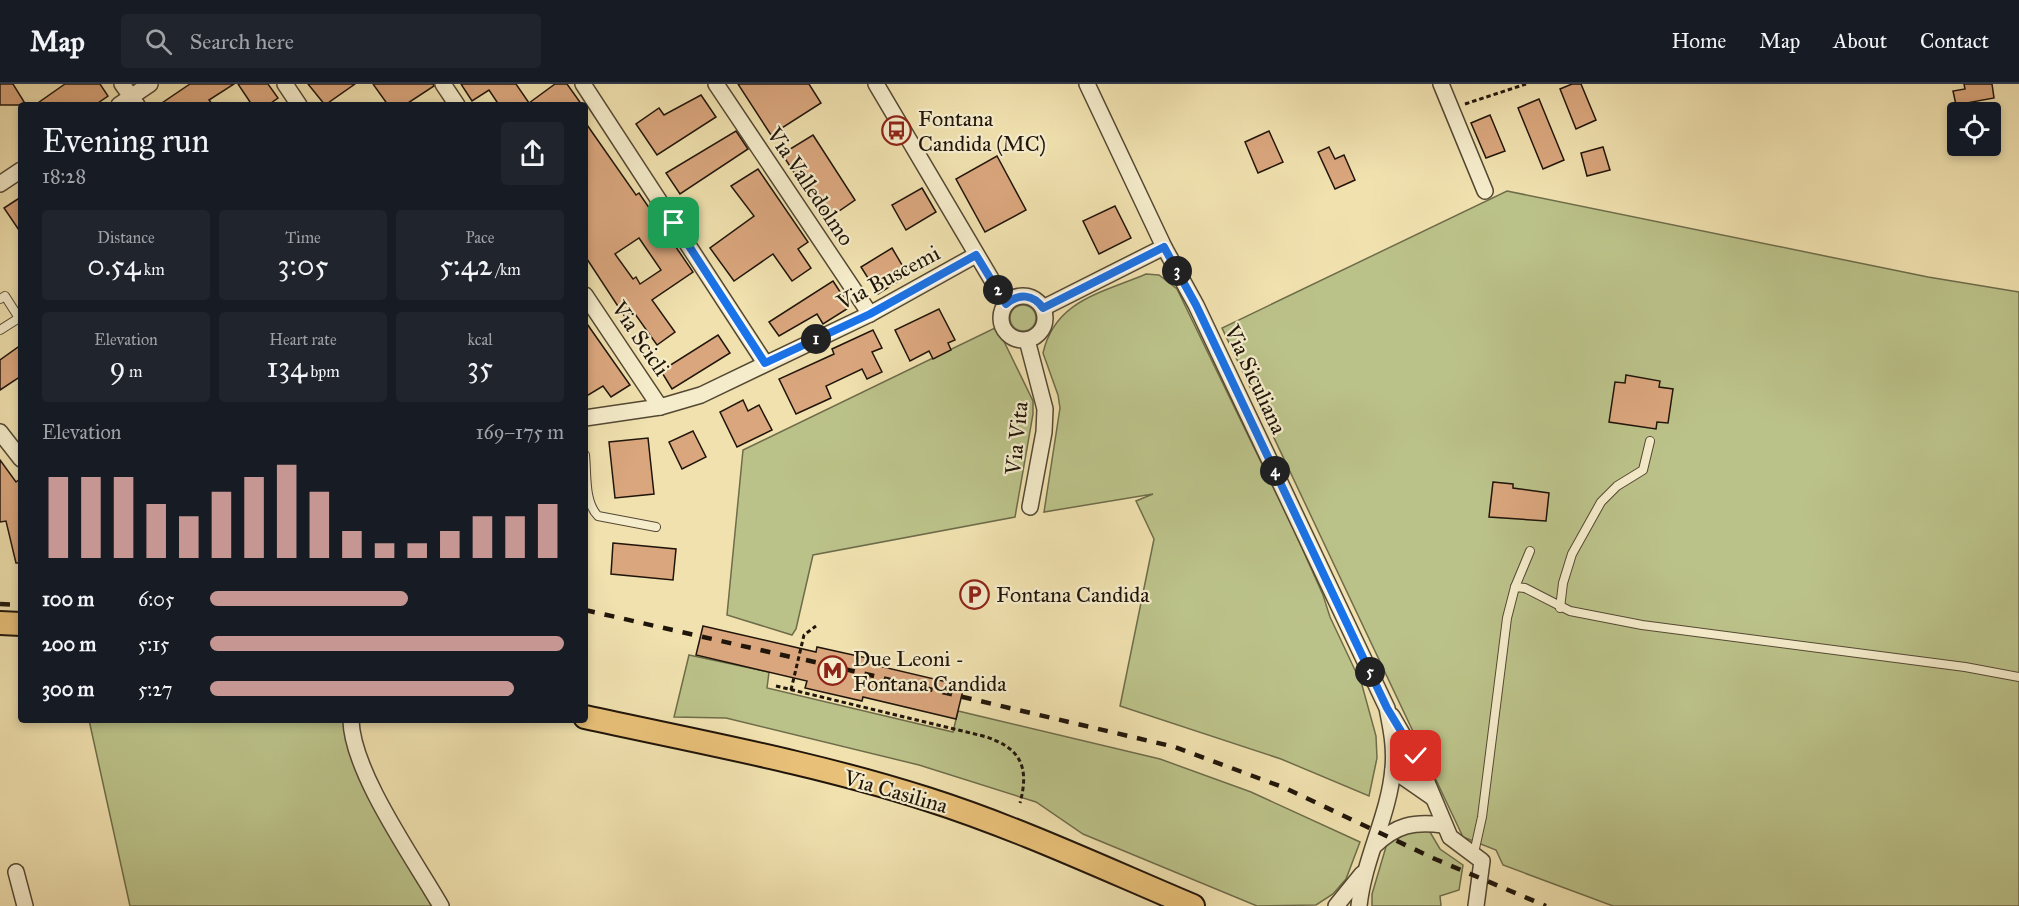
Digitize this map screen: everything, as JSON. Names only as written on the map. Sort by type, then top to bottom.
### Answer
[{"type":"main road","points":[[0,623],[18,624]]},
{"type":"main road","name":"Via Casilina","points":[[588,718],[825,771],[921,797],[1027,836],[1193,906]]},
{"type":"street","points":[[127,98],[150,84]]},
{"type":"street","points":[[285,84],[297,102]]},
{"type":"street","points":[[443,84],[455,102]]},
{"type":"street","points":[[583,84],[765,363]]},
{"type":"street","name":"Via Valledolmo","points":[[716,84],[870,314]]},
{"type":"street","points":[[876,84],[1006,304]]},
{"type":"street","name":"Via Siculiana","points":[[1087,84],[1164,247],[1196,305],[1387,708],[1393,742],[1393,770],[1385,811],[1365,869]]},
{"type":"street","points":[[1441,84],[1485,191]]},
{"type":"street","points":[[0,184],[18,172]]},
{"type":"street","points":[[1043,308],[1164,247]]},
{"type":"street","name":"Via Buscemi","points":[[588,418],[660,407],[701,395],[870,314],[976,255]]},
{"type":"street","points":[[1026,296],[1035,299],[1043,308],[1046,316],[1044,327],[1040,333],[1028,340],[1012,337],[1003,328],[1002,315],[1006,304],[1017,297],[1026,296]]},
{"type":"street","name":"Via Scicli","points":[[588,299],[660,407]]},
{"type":"street","name":"Via Vita","points":[[1028,340],[1043,395],[1045,416],[1030,507]]},
{"type":"street","points":[[0,432],[18,455]]},
{"type":"street","points":[[1387,708],[1416,756],[1443,825],[1454,842],[1474,853],[1483,864],[1476,906]]},
{"type":"street","points":[[351,723],[353,742],[363,769],[441,906]]},
{"type":"street","points":[[1393,770],[1432,797]]},
{"type":"street","points":[[1372,848],[1386,835],[1405,825],[1418,823],[1443,825]]},
{"type":"street","points":[[1339,905],[1365,869]]},
{"type":"street","points":[[1359,906],[1365,869]]},
{"type":"street","points":[[16,872],[25,906]]},
{"type":"lane","points":[[0,299],[5,296],[18,316]]},
{"type":"lane","points":[[0,330],[18,319]]},
{"type":"lane","points":[[1560,608],[1566,572],[1575,549],[1610,491],[1642,470],[1650,441]]},
{"type":"lane","points":[[588,484],[590,503],[598,516],[656,527]]},
{"type":"lane","points":[[1474,853],[1482,817],[1507,618],[1515,587],[1530,551]]},
{"type":"lane","points":[[1515,587],[1525,588],[1560,608],[1580,614],[1666,630],[1973,669],[2019,677]]},
{"type":"path","points":[[1451,109],[1526,84]]},
{"type":"path","points":[[791,690],[804,635],[816,626]]},
{"type":"path","points":[[776,686],[983,736],[1005,744],[1017,755],[1023,770],[1024,786],[1020,803]]},
{"type":"green space","points":[[1507,191],[1928,277],[2019,292],[2019,906],[1613,906],[1503,865],[1496,850],[1463,837],[1222,328]]},
{"type":"green space","points":[[1146,274],[1159,275],[1177,289],[1294,530],[1323,595],[1330,617],[1362,685],[1376,736],[1377,758],[1369,796],[1281,759],[1120,706],[1154,539],[1136,501],[1153,494],[1044,512],[1060,408],[1058,395],[1043,353],[1049,335],[1069,310],[1097,293]]},
{"type":"green space","points":[[1023,305],[1032,309],[1036,318],[1032,327],[1023,331],[1014,327],[1010,318],[1014,309]]},
{"type":"green space","points":[[997,327],[1033,401],[1033,414],[1015,517],[813,555],[796,629],[792,635],[727,615],[743,450]]},
{"type":"green space","points":[[689,655],[769,672],[767,688],[953,732],[958,711],[1160,759],[1251,792],[1360,842],[1346,879],[1333,894],[1316,905],[1257,906],[1083,834],[1036,802],[919,765],[726,718],[674,717]]},
{"type":"green space","points":[[90,723],[348,723],[433,906],[130,906]]},
{"type":"green space","points":[[1422,826],[1430,832],[1440,849],[1463,865],[1459,890],[1440,896],[1441,906],[1372,906],[1372,894],[1388,840]]},
{"type":"building","points":[[0,84],[13,84],[24,102],[18,102],[18,105],[0,105]]},
{"type":"building","points":[[65,84],[100,84],[108,96],[99,102],[39,102]]},
{"type":"building","points":[[190,84],[234,84],[209,100],[211,102],[163,102]]},
{"type":"building","points":[[238,84],[268,84],[278,98],[272,102],[250,102]]},
{"type":"building","points":[[308,84],[355,84],[329,102],[323,102]]},
{"type":"building","points":[[373,84],[433,84],[434,86],[410,102],[386,102]]},
{"type":"building","points":[[461,84],[516,84],[528,102],[497,102],[489,90],[472,101]]},
{"type":"building","points":[[555,84],[567,84],[580,102],[530,102]]},
{"type":"building","points":[[738,84],[809,84],[821,103],[771,135]]},
{"type":"building","points":[[1572,84],[1581,84],[1596,120],[1576,129],[1560,89]]},
{"type":"building","points":[[1964,84],[1992,84],[1994,98],[1955,102],[1953,91],[1965,89]]},
{"type":"building","points":[[701,95],[716,117],[657,155],[636,124],[659,108],[664,115]]},
{"type":"building","points":[[1539,99],[1564,160],[1543,169],[1518,108]]},
{"type":"building","points":[[1490,115],[1505,151],[1486,158],[1471,123]]},
{"type":"building","points":[[588,126],[636,195],[639,193],[693,272],[652,300],[675,332],[657,345],[633,311],[625,317],[588,261]],"holes":[[[639,238],[661,270],[640,284],[636,277],[633,279],[615,254]]]},
{"type":"building","points":[[736,131],[748,149],[680,194],[666,173]]},
{"type":"building","points":[[1269,131],[1283,162],[1258,173],[1245,142]]},
{"type":"building","points":[[813,135],[855,200],[829,218],[782,154]]},
{"type":"building","points":[[1329,147],[1335,159],[1344,155],[1355,180],[1335,189],[1318,152]]},
{"type":"building","points":[[1603,147],[1610,170],[1587,176],[1581,153]]},
{"type":"building","points":[[997,156],[1026,210],[985,232],[956,179]]},
{"type":"building","points":[[758,169],[808,242],[798,249],[811,268],[792,281],[773,254],[734,281],[710,248],[754,216],[731,186]]},
{"type":"building","points":[[922,188],[936,212],[906,230],[892,205]]},
{"type":"building","points":[[18,199],[18,229],[4,208]]},
{"type":"building","points":[[1115,206],[1131,238],[1099,254],[1083,221]]},
{"type":"building","points":[[892,248],[908,275],[878,294],[861,267]]},
{"type":"building","points":[[833,281],[850,307],[823,324],[817,314],[779,336],[769,322]]},
{"type":"building","points":[[939,309],[955,340],[948,343],[951,350],[933,359],[929,351],[910,361],[895,330]]},
{"type":"building","points":[[588,325],[630,385],[611,397],[603,386],[588,395]]},
{"type":"building","points":[[873,330],[882,348],[872,352],[882,372],[867,379],[862,369],[826,386],[831,398],[796,414],[779,379],[834,354],[832,349]]},
{"type":"building","points":[[718,335],[730,353],[672,389],[661,371]]},
{"type":"building","points":[[18,347],[18,378],[0,390],[0,360]]},
{"type":"building","points":[[1626,375],[1660,381],[1659,387],[1673,389],[1668,423],[1657,422],[1656,429],[1609,422],[1615,382],[1625,383]]},
{"type":"building","points":[[743,400],[748,411],[759,405],[772,430],[737,447],[720,412]]},
{"type":"building","points":[[693,431],[706,457],[682,469],[669,442]]},
{"type":"building","points":[[648,438],[654,494],[615,498],[609,442]]},
{"type":"building","points":[[0,460],[16,482],[18,480],[18,563],[16,563],[6,521],[0,522]]},
{"type":"building","points":[[1493,482],[1513,484],[1513,488],[1549,493],[1546,521],[1489,517]]},
{"type":"building","points":[[613,543],[676,549],[673,580],[611,574]]},
{"type":"building","points":[[703,626],[816,652],[817,647],[867,658],[866,663],[964,686],[956,719],[863,697],[862,701],[805,688],[807,681],[696,655]]},
{"type":"railway","points":[[0,604],[18,605]]},
{"type":"railway","points":[[588,611],[791,657]]},
{"type":"railway","points":[[806,660],[1175,747],[1285,788],[1435,859],[1546,906]]},
{"type":"place","name":"Fontana Candida (MC)","points":[[897,131]]},
{"type":"place","name":"Fontana Candida","points":[[975,594]]},
{"type":"place","name":"Due Leoni - Fontana Candida","points":[[832,671]]},
{"type":"route","points":[[674,223],[765,363],[870,314],[976,255],[1006,304],[1012,299],[1026,296],[1035,299],[1043,308],[1164,247],[1196,305],[1387,708],[1416,756]]}]
